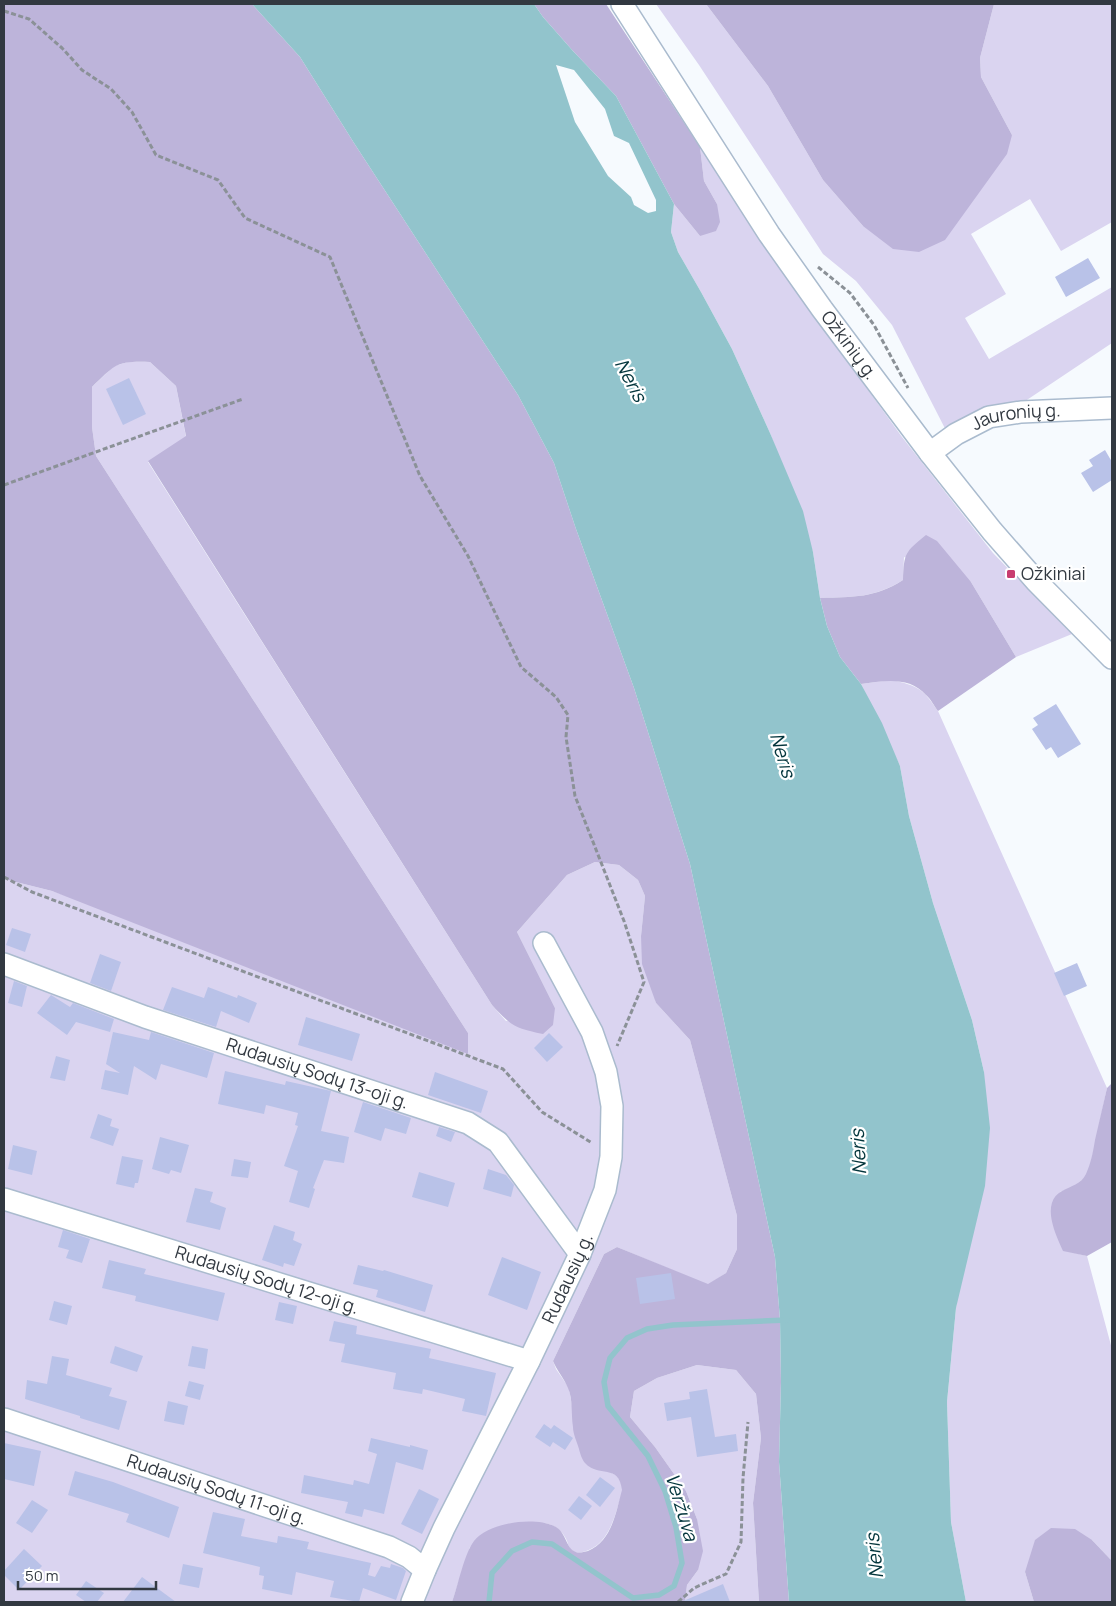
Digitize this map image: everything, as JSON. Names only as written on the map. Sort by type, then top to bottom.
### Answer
[{"type":"street","name":"Ožkinių g.","points":[[622,4],[769,234],[822,309],[930,453],[992,531],[1036,581],[1112,658]]},
{"type":"street","name":"Jauronių g.","points":[[930,453],[956,434],[989,417],[1021,412],[1112,408]]},
{"type":"street","name":"Rudausių g.","points":[[412,1602],[424,1570],[529,1361],[580,1254],[602,1201],[611,1157],[612,1106],[606,1072],[592,1032],[544,942]]},
{"type":"street","name":"Rudausių Sodų 13-oji g.","points":[[4,964],[145,1017],[468,1123],[498,1142],[580,1254]]},
{"type":"street","name":"Rudausių Sodų 12-oji g.","points":[[4,1200],[529,1361]]},
{"type":"street","name":"Rudausių Sodų 11-oji g.","points":[[4,1418],[389,1547],[409,1557],[424,1570]]},
{"type":"path","points":[[4,11],[29,19],[62,48],[82,70],[111,89],[132,112],[156,155],[218,180],[245,218],[330,257],[420,476],[468,556],[521,667],[556,697],[568,715],[566,737],[576,796],[624,921],[644,982],[606,1072]]},
{"type":"path","points":[[817,266],[850,293],[874,324],[912,395]]},
{"type":"path","points":[[4,485],[243,399]]},
{"type":"path","points":[[4,877],[32,892],[503,1069],[542,1112],[579,1134],[611,1157]]},
{"type":"path","points":[[678,1602],[694,1588],[726,1574],[741,1542],[743,1478],[748,1422]]},
{"type":"shaded area","points":[[4,4],[252,4],[300,57],[518,395],[554,463],[634,688],[690,864],[775,1257],[780,1320],[779,1462],[789,1602],[759,1602],[753,1503],[761,1438],[756,1394],[736,1370],[697,1365],[657,1378],[634,1391],[630,1417],[655,1447],[686,1491],[697,1519],[703,1551],[698,1570],[687,1585],[685,1602],[452,1602],[470,1547],[481,1534],[490,1529],[513,1523],[537,1522],[547,1524],[556,1527],[562,1533],[571,1549],[579,1553],[588,1551],[603,1540],[615,1516],[622,1490],[620,1482],[617,1476],[596,1470],[583,1460],[572,1422],[570,1392],[553,1361],[604,1254],[617,1247],[708,1284],[726,1273],[737,1249],[737,1216],[690,1040],[656,1003],[642,964],[641,936],[645,896],[638,880],[619,865],[595,862],[567,875],[517,932],[555,1008],[553,1025],[543,1034],[534,1032],[514,1025],[498,1012],[148,461],[186,436],[176,386],[150,362],[123,363],[106,373],[92,387],[92,427],[96,456],[468,1033],[468,1054],[52,891],[4,879]]},
{"type":"shaded area","points":[[534,4],[606,4],[700,147],[704,181],[717,204],[720,222],[716,231],[700,236],[674,204],[616,96],[573,51]]},
{"type":"shaded area","points":[[656,4],[706,4],[768,86],[823,180],[863,226],[1012,135],[981,77],[980,58],[994,4],[1112,4],[1112,222],[1061,251],[1030,199],[971,234],[1006,294],[965,318],[989,359],[1112,287],[1112,343],[955,448],[892,325],[856,281],[823,254],[699,65]]},
{"type":"shaded area","points":[[706,4],[994,4],[980,58],[981,77],[1012,135],[1007,154],[945,240],[919,252],[893,249],[863,226],[823,180],[768,86]]},
{"type":"shaded area","points":[[700,147],[791,283],[902,437],[993,553],[1072,634],[1016,657],[971,582],[904,557],[903,580],[892,586],[863,595],[820,598],[813,552],[770,433],[732,349],[678,252],[671,232],[674,204],[700,236],[717,204],[704,181]]},
{"type":"shaded area","points":[[128,362],[150,362],[176,386],[186,437],[148,462],[492,1005],[506,1021],[555,1008],[517,932],[567,875],[595,862],[619,865],[638,880],[645,896],[641,936],[656,1003],[690,1040],[737,1216],[737,1249],[726,1273],[708,1285],[617,1247],[604,1254],[553,1361],[569,1388],[572,1406],[593,1469],[613,1474],[622,1484],[623,1490],[614,1518],[600,1543],[581,1552],[571,1550],[565,1537],[558,1529],[543,1523],[519,1529],[470,1547],[452,1602],[4,1602],[4,879],[52,891],[468,1033],[96,456],[92,427],[92,387],[114,366]]},
{"type":"shaded area","points":[[926,535],[937,541],[971,582],[1016,657],[938,711],[928,697],[919,689],[904,682],[861,684],[840,657],[827,626],[820,598],[853,597],[893,586],[903,580],[907,554]]},
{"type":"shaded area","points":[[891,680],[919,689],[928,697],[938,711],[1107,1088],[1091,1163],[1086,1176],[1075,1186],[1060,1192],[1063,1250],[1087,1256],[1112,1349],[1112,1561],[1092,1540],[1025,1572],[1034,1602],[966,1602],[951,1522],[947,1402],[956,1308],[984,1072],[972,1020],[933,903],[909,816],[900,766],[861,684]]},
{"type":"shaded area","points":[[1112,1083],[1112,1242],[1087,1256],[1063,1251],[1052,1220],[1052,1203],[1055,1196],[1079,1182],[1086,1174],[1092,1157],[1107,1088]]},
{"type":"shaded area","points":[[697,1365],[736,1370],[756,1394],[761,1438],[753,1503],[759,1602],[685,1602],[687,1585],[698,1570],[697,1519],[686,1491],[655,1447],[630,1417],[634,1391],[657,1378]]},
{"type":"shaded area","points":[[1051,1528],[1075,1529],[1092,1540],[1112,1561],[1112,1602],[1034,1602],[1025,1572],[1035,1540]]},
{"type":"water","name":"Neris","points":[[252,4],[534,4],[573,51],[616,96],[674,204],[671,232],[678,252],[732,349],[803,511],[827,626],[840,657],[861,684],[882,723],[900,766],[909,816],[933,903],[972,1020],[984,1072],[990,1128],[985,1186],[956,1308],[947,1402],[951,1522],[966,1602],[789,1602],[779,1462],[780,1320],[775,1257],[690,864],[634,688],[554,463],[518,395],[300,57]],"holes":[[[556,65],[574,70],[605,109],[614,136],[629,143],[656,200],[656,211],[648,213],[634,205],[631,197],[608,176],[575,122]]]},
{"type":"building","points":[[1088,258],[1100,278],[1066,297],[1055,277]]},
{"type":"building","points":[[129,378],[146,414],[123,425],[106,389]]},
{"type":"building","points":[[1105,450],[1112,462],[1112,480],[1093,492],[1081,473],[1093,466],[1089,460]]},
{"type":"building","points":[[1056,704],[1081,744],[1058,758],[1051,747],[1046,750],[1032,729],[1038,725],[1033,718]]},
{"type":"building","points":[[12,928],[31,934],[25,952],[6,945]]},
{"type":"building","points":[[100,954],[121,962],[111,991],[90,983]]},
{"type":"building","points":[[1077,963],[1087,986],[1064,996],[1054,973]]},
{"type":"building","points":[[14,981],[27,986],[22,1007],[8,1003]]},
{"type":"building","points":[[172,987],[204,998],[208,987],[237,998],[238,995],[257,1003],[249,1023],[221,1011],[216,1027],[163,1010]]},
{"type":"building","points":[[51,995],[70,1007],[73,1003],[114,1019],[110,1032],[76,1022],[67,1035],[37,1013]]},
{"type":"building","points":[[306,1017],[360,1034],[352,1061],[298,1045]]},
{"type":"building","points":[[113,1032],[149,1040],[151,1032],[214,1053],[207,1078],[161,1064],[156,1080],[134,1066],[128,1095],[101,1089],[105,1070],[120,1073],[106,1064]]},
{"type":"building","points":[[549,1033],[563,1047],[547,1062],[534,1048]]},
{"type":"building","points":[[56,1056],[70,1060],[65,1081],[50,1078]]},
{"type":"building","points":[[225,1071],[285,1085],[286,1081],[331,1091],[321,1131],[349,1137],[344,1163],[324,1160],[313,1188],[315,1189],[309,1208],[289,1202],[298,1171],[284,1166],[298,1126],[295,1125],[298,1113],[266,1105],[264,1114],[218,1104]]},
{"type":"building","points":[[435,1072],[488,1091],[481,1113],[428,1095]]},
{"type":"building","points":[[363,1102],[411,1118],[406,1134],[385,1128],[381,1141],[354,1132]]},
{"type":"building","points":[[98,1114],[112,1119],[110,1126],[119,1129],[113,1146],[90,1138]]},
{"type":"building","points":[[439,1127],[455,1132],[451,1142],[436,1136]]},
{"type":"building","points":[[160,1137],[189,1145],[181,1173],[171,1170],[169,1174],[152,1169]]},
{"type":"building","points":[[13,1145],[37,1151],[32,1175],[8,1169]]},
{"type":"building","points":[[122,1156],[143,1160],[138,1183],[135,1183],[134,1188],[116,1184]]},
{"type":"building","points":[[234,1159],[251,1162],[248,1178],[231,1176]]},
{"type":"building","points":[[488,1169],[506,1175],[514,1185],[511,1197],[483,1189]]},
{"type":"building","points":[[419,1172],[455,1183],[448,1207],[412,1197]]},
{"type":"building","points":[[195,1188],[213,1192],[210,1202],[226,1208],[220,1230],[186,1222]]},
{"type":"building","points":[[274,1225],[295,1232],[293,1240],[302,1244],[294,1266],[284,1263],[283,1267],[262,1260]]},
{"type":"building","points":[[63,1230],[90,1239],[82,1263],[66,1258],[69,1250],[58,1247]]},
{"type":"building","points":[[502,1257],[541,1272],[527,1310],[488,1295]]},
{"type":"building","points":[[109,1260],[146,1269],[144,1274],[225,1293],[218,1321],[135,1301],[136,1296],[102,1288]]},
{"type":"building","points":[[358,1265],[384,1270],[433,1285],[425,1312],[376,1297],[378,1290],[353,1284]]},
{"type":"building","points":[[671,1273],[675,1299],[640,1304],[636,1278]]},
{"type":"building","points":[[54,1301],[72,1306],[67,1325],[49,1320]]},
{"type":"building","points":[[279,1302],[297,1306],[293,1324],[275,1320]]},
{"type":"building","points":[[334,1321],[357,1326],[356,1334],[431,1349],[429,1358],[496,1373],[486,1416],[462,1411],[465,1399],[423,1389],[422,1394],[393,1389],[396,1373],[341,1362],[345,1344],[329,1341]]},
{"type":"building","points":[[115,1346],[143,1356],[137,1372],[110,1363]]},
{"type":"building","points":[[192,1346],[208,1349],[205,1369],[188,1366]]},
{"type":"building","points":[[52,1356],[69,1359],[66,1375],[112,1388],[109,1396],[127,1401],[119,1430],[25,1399],[27,1380],[47,1384]]},
{"type":"building","points":[[189,1381],[204,1385],[200,1400],[185,1396]]},
{"type":"building","points":[[707,1389],[715,1437],[736,1434],[738,1451],[697,1457],[691,1417],[667,1421],[664,1403],[690,1399],[689,1392]]},
{"type":"building","points":[[168,1401],[188,1406],[184,1425],[164,1421]]},
{"type":"building","points":[[544,1424],[551,1429],[554,1425],[573,1438],[565,1450],[553,1442],[550,1447],[535,1437]]},
{"type":"building","points":[[371,1438],[428,1450],[423,1470],[396,1462],[384,1514],[364,1509],[362,1517],[345,1513],[348,1502],[301,1493],[304,1475],[353,1485],[354,1480],[369,1484],[377,1454],[368,1451]]},
{"type":"building","points":[[4,1443],[41,1451],[34,1486],[4,1479]]},
{"type":"building","points":[[75,1471],[113,1482],[179,1507],[169,1538],[126,1522],[129,1514],[68,1495]]},
{"type":"building","points":[[600,1477],[615,1488],[600,1507],[586,1495]]},
{"type":"building","points":[[419,1489],[439,1499],[422,1534],[401,1524]]},
{"type":"building","points":[[579,1496],[592,1506],[581,1520],[568,1510]]},
{"type":"building","points":[[32,1500],[48,1510],[32,1533],[16,1523]]},
{"type":"building","points":[[213,1512],[245,1519],[241,1536],[277,1543],[278,1536],[309,1542],[307,1549],[371,1563],[368,1575],[375,1577],[381,1566],[390,1568],[391,1564],[403,1568],[406,1571],[396,1600],[363,1588],[359,1602],[330,1597],[334,1581],[296,1572],[292,1595],[262,1589],[264,1576],[259,1575],[260,1567],[203,1553]]},
{"type":"building","points":[[24,1549],[42,1566],[19,1590],[4,1575],[4,1571]]},
{"type":"building","points":[[183,1564],[203,1568],[199,1588],[179,1584]]},
{"type":"building","points":[[142,1577],[176,1602],[123,1602]]},
{"type":"building","points":[[86,1581],[104,1593],[97,1602],[86,1602],[76,1595]]},
{"type":"building","points":[[723,1584],[730,1602],[681,1602]]},
{"type":"waterway","name":"Veržuva","points":[[489,1602],[492,1573],[512,1551],[532,1542],[552,1544],[633,1598],[659,1595],[674,1586],[682,1563],[676,1527],[665,1491],[648,1456],[608,1406],[604,1382],[610,1358],[627,1338],[647,1329],[673,1325],[787,1320]]},
{"type":"place","name":"Ožkiniai","points":[[1011,574]]}]
